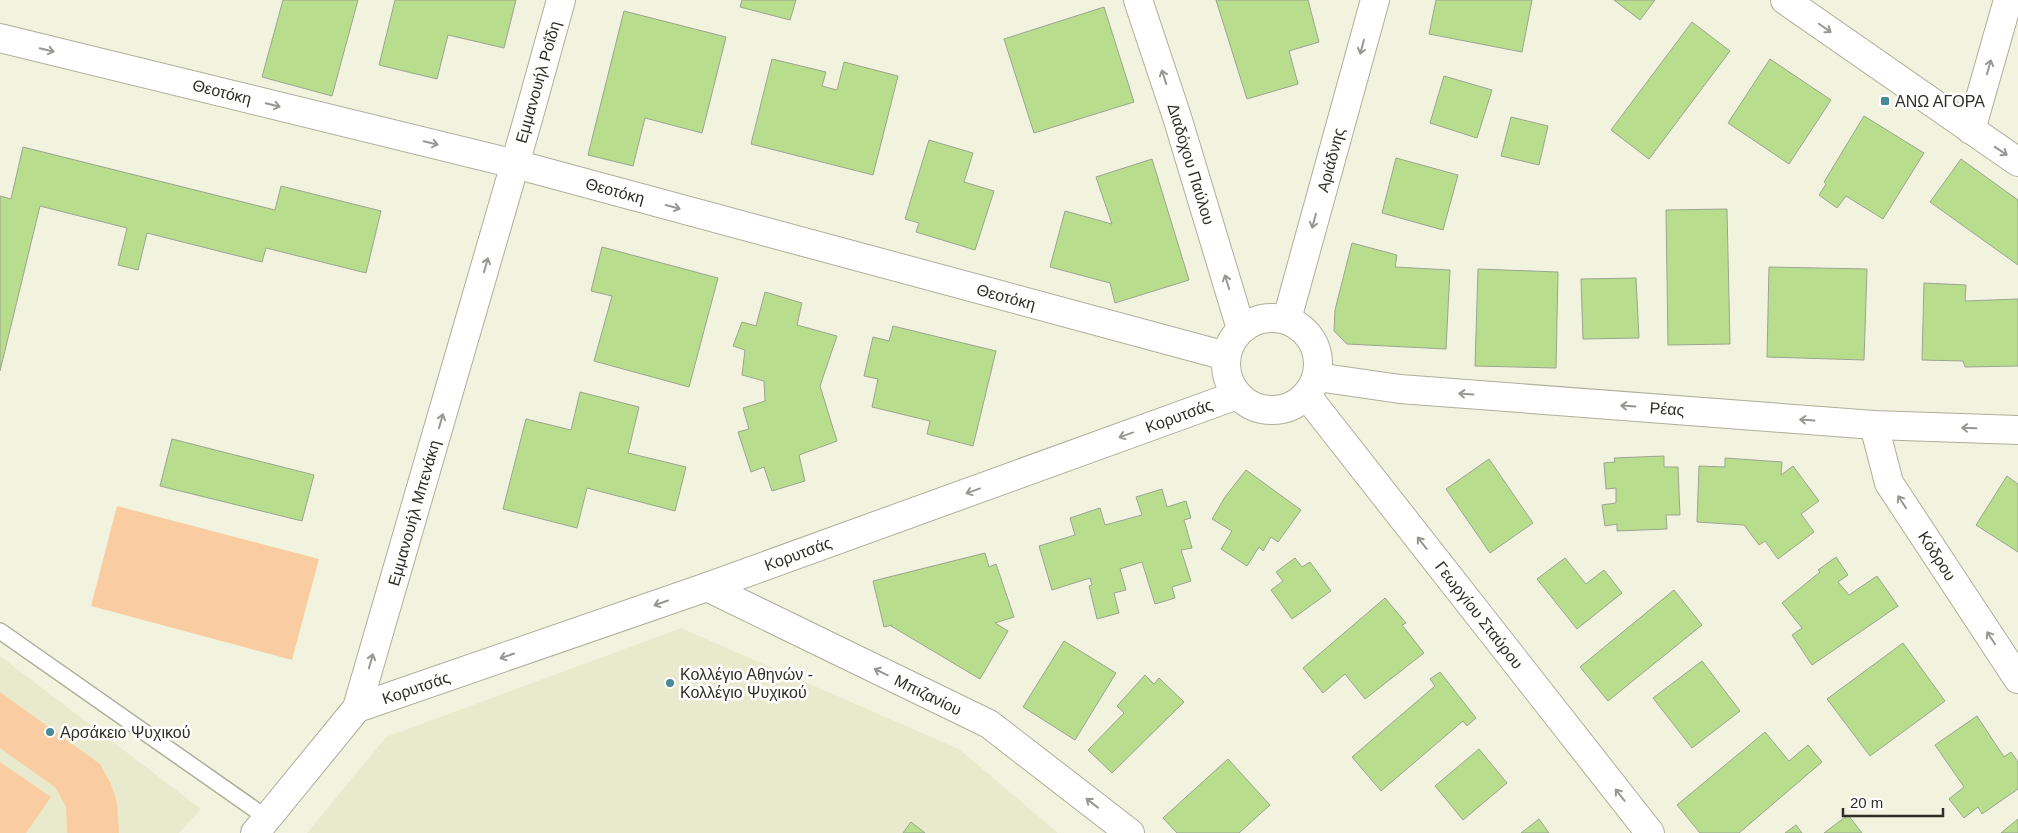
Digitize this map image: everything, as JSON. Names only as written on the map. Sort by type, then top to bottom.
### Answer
[{"type":"street","name":"Εμμανουήλ Ροΐδη","points":[[515,164],[561,0]]},
{"type":"street","name":"Διαδόχου Παύλου","points":[[1138,0],[1177,117],[1241,329]]},
{"type":"street","name":"Αριάδνης","points":[[1288,319],[1375,0]]},
{"type":"street","points":[[1785,0],[2018,162]]},
{"type":"street","points":[[1971,130],[2008,0]]},
{"type":"street","name":"Θεοτόκη","points":[[0,38],[515,164],[1226,356]]},
{"type":"street","name":"Εμμανουήλ Μπενάκη","points":[[267,828],[358,708],[515,164]]},
{"type":"street","points":[[1269,317],[1288,319],[1301,327],[1313,341],[1319,359],[1312,387],[1296,404],[1284,409],[1272,411],[1259,409],[1237,395],[1228,377],[1226,356],[1231,342],[1241,329],[1254,320],[1269,317]]},
{"type":"street","name":"Ρέας","points":[[1312,387],[1400,388],[1874,425],[2018,430]]},
{"type":"street","name":"Γεωργίου Σταύρου","points":[[1312,387],[1650,833]]},
{"type":"street","name":"Κορυτσάς","points":[[358,708],[707,587],[1237,395]]},
{"type":"street","name":"Κόδρου","points":[[1874,425],[1889,483],[2018,678]]},
{"type":"street","name":"Μπιζανίου","points":[[707,587],[989,724],[1130,833]]},
{"type":"lane","points":[[0,631],[267,828]]},
{"type":"shaded area","points":[[117,506],[319,559],[292,660],[91,606]]},
{"type":"shaded area","name":"Κολλέγιο Αθηνών - Κολλέγιο Ψυχικού","points":[[681,628],[959,749],[1058,833],[307,833],[386,737]]},
{"type":"shaded area","name":"Αρσάκειο Ψυχικού","points":[[0,656],[201,809],[179,833],[0,833]]},
{"type":"shaded area","points":[[0,692],[100,764],[111,784],[117,802],[119,833],[67,833],[66,807],[56,788],[0,748]]},
{"type":"shaded area","points":[[0,762],[51,797],[26,833],[0,833]]},
{"type":"building","points":[[283,0],[358,0],[332,96],[262,77]]},
{"type":"building","points":[[395,0],[516,0],[504,48],[448,35],[437,79],[379,65]]},
{"type":"building","points":[[742,0],[796,0],[790,20],[740,7]]},
{"type":"building","points":[[1216,0],[1308,0],[1319,42],[1289,51],[1298,84],[1247,99]]},
{"type":"building","points":[[1436,0],[1532,0],[1522,52],[1429,34]]},
{"type":"building","points":[[1614,0],[1655,0],[1640,20]]},
{"type":"building","points":[[1104,7],[1134,102],[1034,133],[1004,39]]},
{"type":"building","points":[[624,11],[726,37],[702,133],[645,118],[633,166],[588,155]]},
{"type":"building","points":[[1692,22],[1730,51],[1649,159],[1611,130]]},
{"type":"building","points":[[772,59],[826,72],[822,86],[837,90],[844,62],[898,76],[873,175],[751,144]]},
{"type":"building","points":[[1770,59],[1831,100],[1789,164],[1728,123]]},
{"type":"building","points":[[1444,76],[1492,90],[1477,138],[1430,123]]},
{"type":"building","points":[[1864,116],[1924,153],[1883,219],[1846,196],[1837,208],[1819,195],[1826,184],[1824,182]]},
{"type":"building","points":[[1511,117],[1548,126],[1539,165],[1501,156]]},
{"type":"building","points":[[929,140],[973,153],[964,182],[994,191],[975,250],[916,232],[919,223],[905,219]]},
{"type":"building","points":[[23,147],[275,210],[281,186],[381,211],[366,273],[266,248],[262,262],[147,233],[138,270],[118,265],[127,228],[40,206],[0,371],[0,196],[11,199]]},
{"type":"building","points":[[1396,158],[1458,175],[1443,230],[1382,213]]},
{"type":"building","points":[[1152,159],[1189,280],[1115,303],[1110,283],[1050,267],[1065,211],[1112,224],[1096,177]]},
{"type":"building","points":[[1961,159],[2018,200],[2018,265],[1930,202]]},
{"type":"building","points":[[1727,209],[1730,344],[1668,345],[1666,210]]},
{"type":"building","points":[[1352,243],[1397,255],[1395,267],[1450,270],[1446,349],[1347,344],[1334,331],[1335,310]]},
{"type":"building","points":[[602,247],[718,278],[689,387],[594,361],[612,296],[591,291]]},
{"type":"building","points":[[1769,267],[1867,269],[1864,360],[1767,357]]},
{"type":"building","points":[[1478,269],[1558,272],[1556,368],[1475,366]]},
{"type":"building","points":[[1636,278],[1639,338],[1583,339],[1581,279]]},
{"type":"building","points":[[1924,283],[1966,285],[1965,301],[2018,299],[2018,366],[1965,367],[1963,361],[1922,360]]},
{"type":"building","points":[[765,292],[802,303],[797,325],[837,336],[820,386],[837,441],[799,455],[805,481],[772,491],[764,467],[751,472],[738,432],[749,429],[743,408],[765,401],[764,381],[742,375],[745,350],[733,346],[742,322],[756,326]]},
{"type":"building","points":[[893,326],[996,351],[973,446],[927,434],[930,421],[872,407],[878,379],[864,376],[873,337],[889,341]]},
{"type":"building","points":[[580,392],[639,407],[628,453],[686,467],[675,511],[587,488],[577,528],[503,509],[526,419],[571,430]]},
{"type":"building","points":[[172,439],[314,475],[302,521],[160,486]]},
{"type":"building","points":[[1664,456],[1664,467],[1678,467],[1680,515],[1666,515],[1667,529],[1617,531],[1617,524],[1605,526],[1602,505],[1616,503],[1616,488],[1606,489],[1604,463],[1615,462],[1614,458]]},
{"type":"building","points":[[1725,458],[1782,462],[1781,475],[1793,466],[1819,501],[1801,514],[1814,532],[1778,559],[1765,541],[1759,545],[1744,525],[1697,522],[1699,466],[1725,467]]},
{"type":"building","points":[[1489,459],[1533,523],[1490,553],[1446,489]]},
{"type":"building","points":[[1246,470],[1301,510],[1278,542],[1271,537],[1263,551],[1259,547],[1247,566],[1221,549],[1232,531],[1212,519],[1225,497]]},
{"type":"building","points":[[2007,476],[2018,484],[2018,552],[1976,525]]},
{"type":"building","points":[[1162,489],[1167,507],[1186,501],[1191,518],[1184,520],[1192,548],[1181,550],[1191,581],[1172,587],[1175,598],[1155,604],[1142,562],[1120,569],[1126,590],[1114,593],[1119,613],[1097,619],[1089,586],[1092,585],[1090,578],[1052,590],[1039,546],[1075,535],[1070,518],[1100,508],[1105,525],[1142,515],[1136,497]]},
{"type":"building","points":[[985,553],[989,567],[996,564],[1014,617],[995,623],[1008,631],[980,679],[892,625],[884,627],[873,581]]},
{"type":"building","points":[[1836,557],[1848,575],[1838,582],[1849,595],[1877,576],[1898,606],[1812,665],[1792,635],[1802,628],[1782,603],[1820,572],[1818,570]]},
{"type":"building","points":[[1295,558],[1302,567],[1310,562],[1331,591],[1292,619],[1271,590],[1283,581],[1276,572]]},
{"type":"building","points":[[1565,558],[1586,584],[1604,570],[1622,593],[1577,629],[1537,579]]},
{"type":"building","points":[[1674,590],[1702,625],[1608,701],[1580,667]]},
{"type":"building","points":[[1385,598],[1406,623],[1402,625],[1424,653],[1365,699],[1345,674],[1323,693],[1303,668]]},
{"type":"building","points":[[1064,641],[1116,673],[1075,740],[1023,707]]},
{"type":"building","points":[[1903,643],[1945,701],[1870,756],[1827,699]]},
{"type":"building","points":[[1702,661],[1740,711],[1692,748],[1653,698]]},
{"type":"building","points":[[1440,672],[1476,718],[1467,726],[1463,721],[1381,791],[1352,757],[1435,686],[1430,679]]},
{"type":"building","points":[[1145,675],[1154,684],[1159,678],[1184,702],[1112,773],[1088,750],[1124,713],[1117,706]]},
{"type":"building","points":[[1977,716],[2004,757],[2011,752],[2018,762],[2018,789],[1982,814],[1978,807],[1964,818],[1949,799],[1964,787],[1935,745]]},
{"type":"building","points":[[1765,732],[1789,761],[1808,745],[1822,762],[1739,833],[1700,833],[1677,805]]},
{"type":"building","points":[[1479,749],[1507,783],[1463,820],[1435,786]]},
{"type":"building","points":[[1228,759],[1270,805],[1239,833],[1177,833],[1163,818]]},
{"type":"building","points":[[1848,815],[1862,833],[1824,833]]},
{"type":"building","points":[[1539,819],[1549,833],[1521,833]]},
{"type":"building","points":[[2018,819],[2018,833],[2001,833]]},
{"type":"building","points":[[911,822],[925,833],[903,833]]},
{"type":"building","points":[[1796,825],[1802,833],[1785,833]]},
{"type":"place","name":"ΑΝΩ ΑΓΟΡΑ","points":[[1885,101]]},
{"type":"place","name":"Κολλέγιο Αθηνών - Κολλέγιο Ψυχικού","points":[[670,683]]},
{"type":"place","name":"Αρσάκειο Ψυχικού","points":[[50,732]]}]
